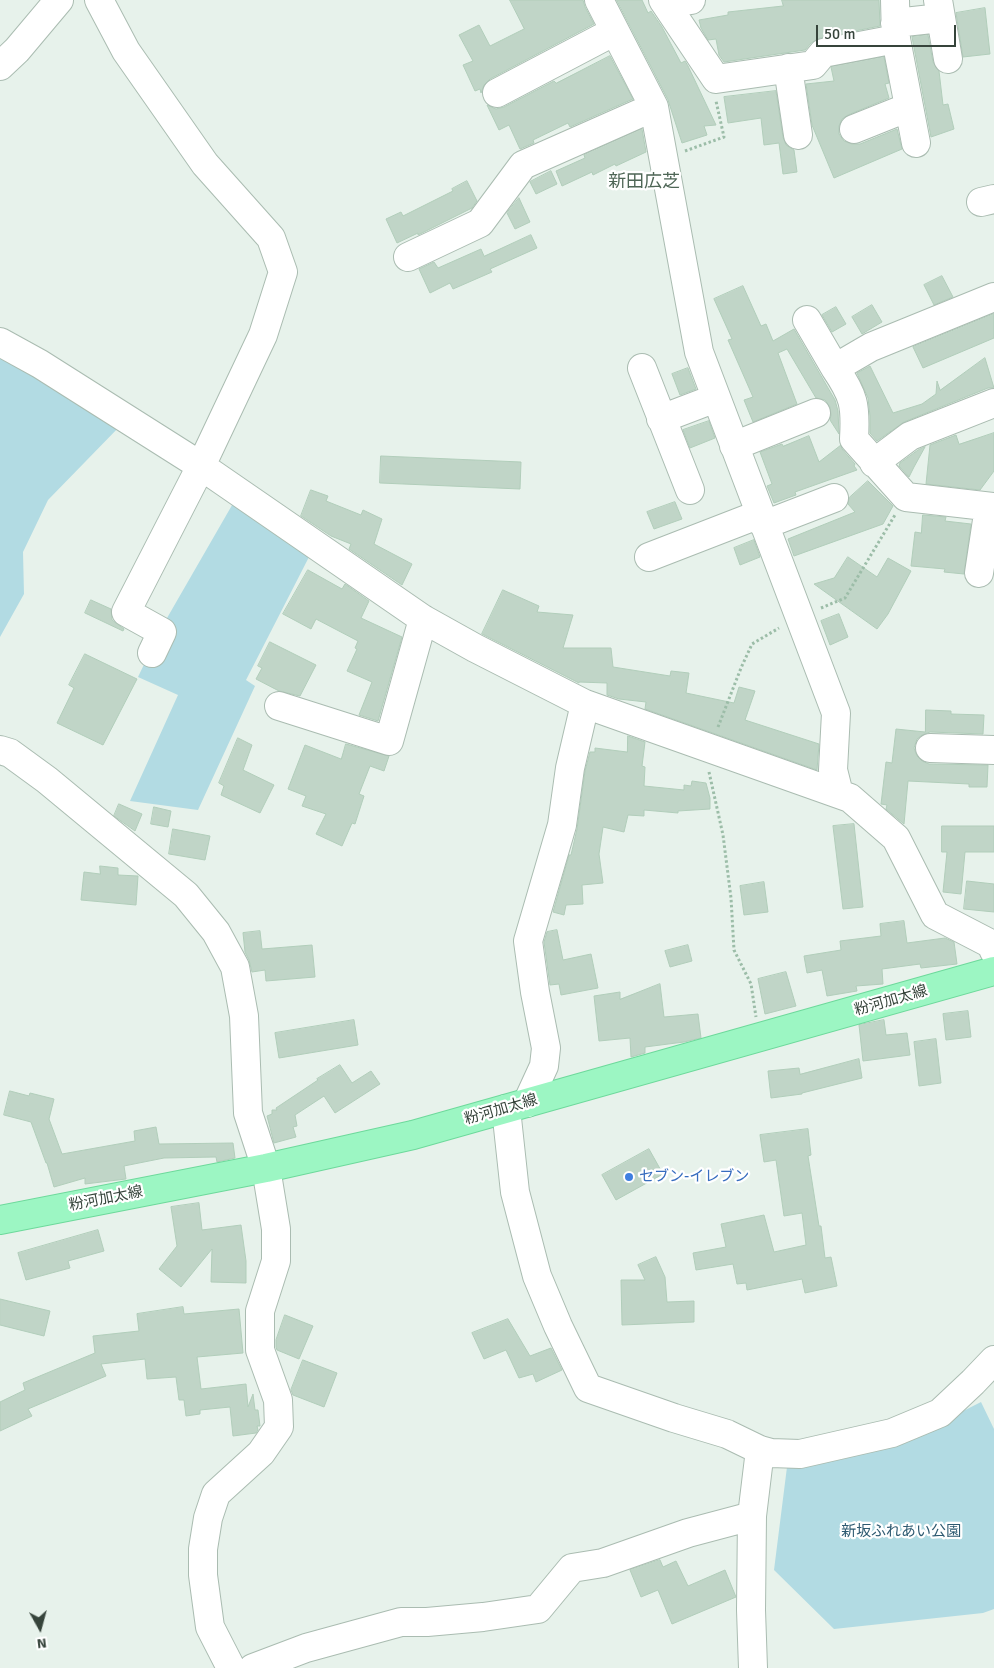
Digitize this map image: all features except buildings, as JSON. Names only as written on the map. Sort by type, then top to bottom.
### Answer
[{"type":"main road","name":"粉河加太線","points":[[0,1220],[266,1168],[413,1135],[994,971]]},
{"type":"street","points":[[0,66],[17,50],[59,0]]},
{"type":"street","points":[[99,0],[126,51],[205,164],[271,238],[283,272],[263,335],[201,466],[126,612],[162,632],[152,653]]},
{"type":"street","points":[[599,0],[654,107],[698,352],[836,713],[833,770],[839,794]]},
{"type":"street","points":[[673,1],[716,79],[813,65],[822,53],[895,21],[940,9],[948,58]]},
{"type":"street","points":[[895,21],[908,107],[916,143]]},
{"type":"street","points":[[497,93],[615,31]]},
{"type":"street","points":[[788,68],[798,135]]},
{"type":"street","points":[[408,257],[480,223],[524,165],[654,107]]},
{"type":"street","points":[[854,129],[908,107]]},
{"type":"street","points":[[835,368],[870,347],[994,298]]},
{"type":"street","points":[[807,320],[850,390],[856,414],[854,439],[906,497],[992,507],[979,573]]},
{"type":"street","points":[[0,342],[40,364],[201,466],[423,619],[475,648],[586,704],[850,798],[896,838],[935,915],[991,944],[994,952]]},
{"type":"street","points":[[642,368],[690,490]]},
{"type":"street","points":[[661,419],[716,398]]},
{"type":"street","points":[[874,462],[910,436],[994,403]]},
{"type":"street","points":[[734,446],[816,413]]},
{"type":"street","points":[[649,557],[762,519],[834,498]]},
{"type":"street","points":[[279,706],[389,741],[423,619]]},
{"type":"street","points":[[586,704],[570,768],[562,825],[528,941],[535,992],[546,1048],[544,1066],[516,1106],[514,1192],[537,1276],[558,1326],[588,1388],[727,1434],[760,1450],[771,1453],[800,1454],[892,1433],[940,1413],[994,1360]]},
{"type":"street","points":[[930,748],[994,750]]},
{"type":"street","points":[[0,750],[10,753],[47,780],[186,895],[216,932],[235,967],[244,1016],[248,1113],[266,1168],[276,1229],[276,1260],[260,1311],[260,1350],[278,1400],[279,1427],[261,1453],[216,1494],[208,1518],[203,1549],[203,1575],[210,1627],[231,1668]]},
{"type":"street","points":[[753,1668],[751,1610],[752,1516],[760,1450]]},
{"type":"street","points":[[253,1668],[306,1648],[401,1622],[427,1622],[483,1617],[538,1608],[572,1568],[603,1562],[688,1533],[752,1516]]},
{"type":"path","points":[[664,160],[724,137],[714,92],[716,79]]},
{"type":"green space","points":[[0,350],[122,424],[48,500],[23,552],[24,594],[0,637]]},
{"type":"green space","points":[[235,500],[310,555],[246,680],[255,686],[198,810],[130,801],[178,695],[138,677],[163,625]]},
{"type":"green space","name":"新坂ふれあい公園","points":[[981,1402],[994,1429],[994,1609],[983,1613],[834,1629],[774,1570],[787,1467],[906,1440]]},
{"type":"place","name":"セブン-イレブン","points":[[629,1177]]},
{"type":"district","name":"新田広芝","points":[[644,182]]}]
